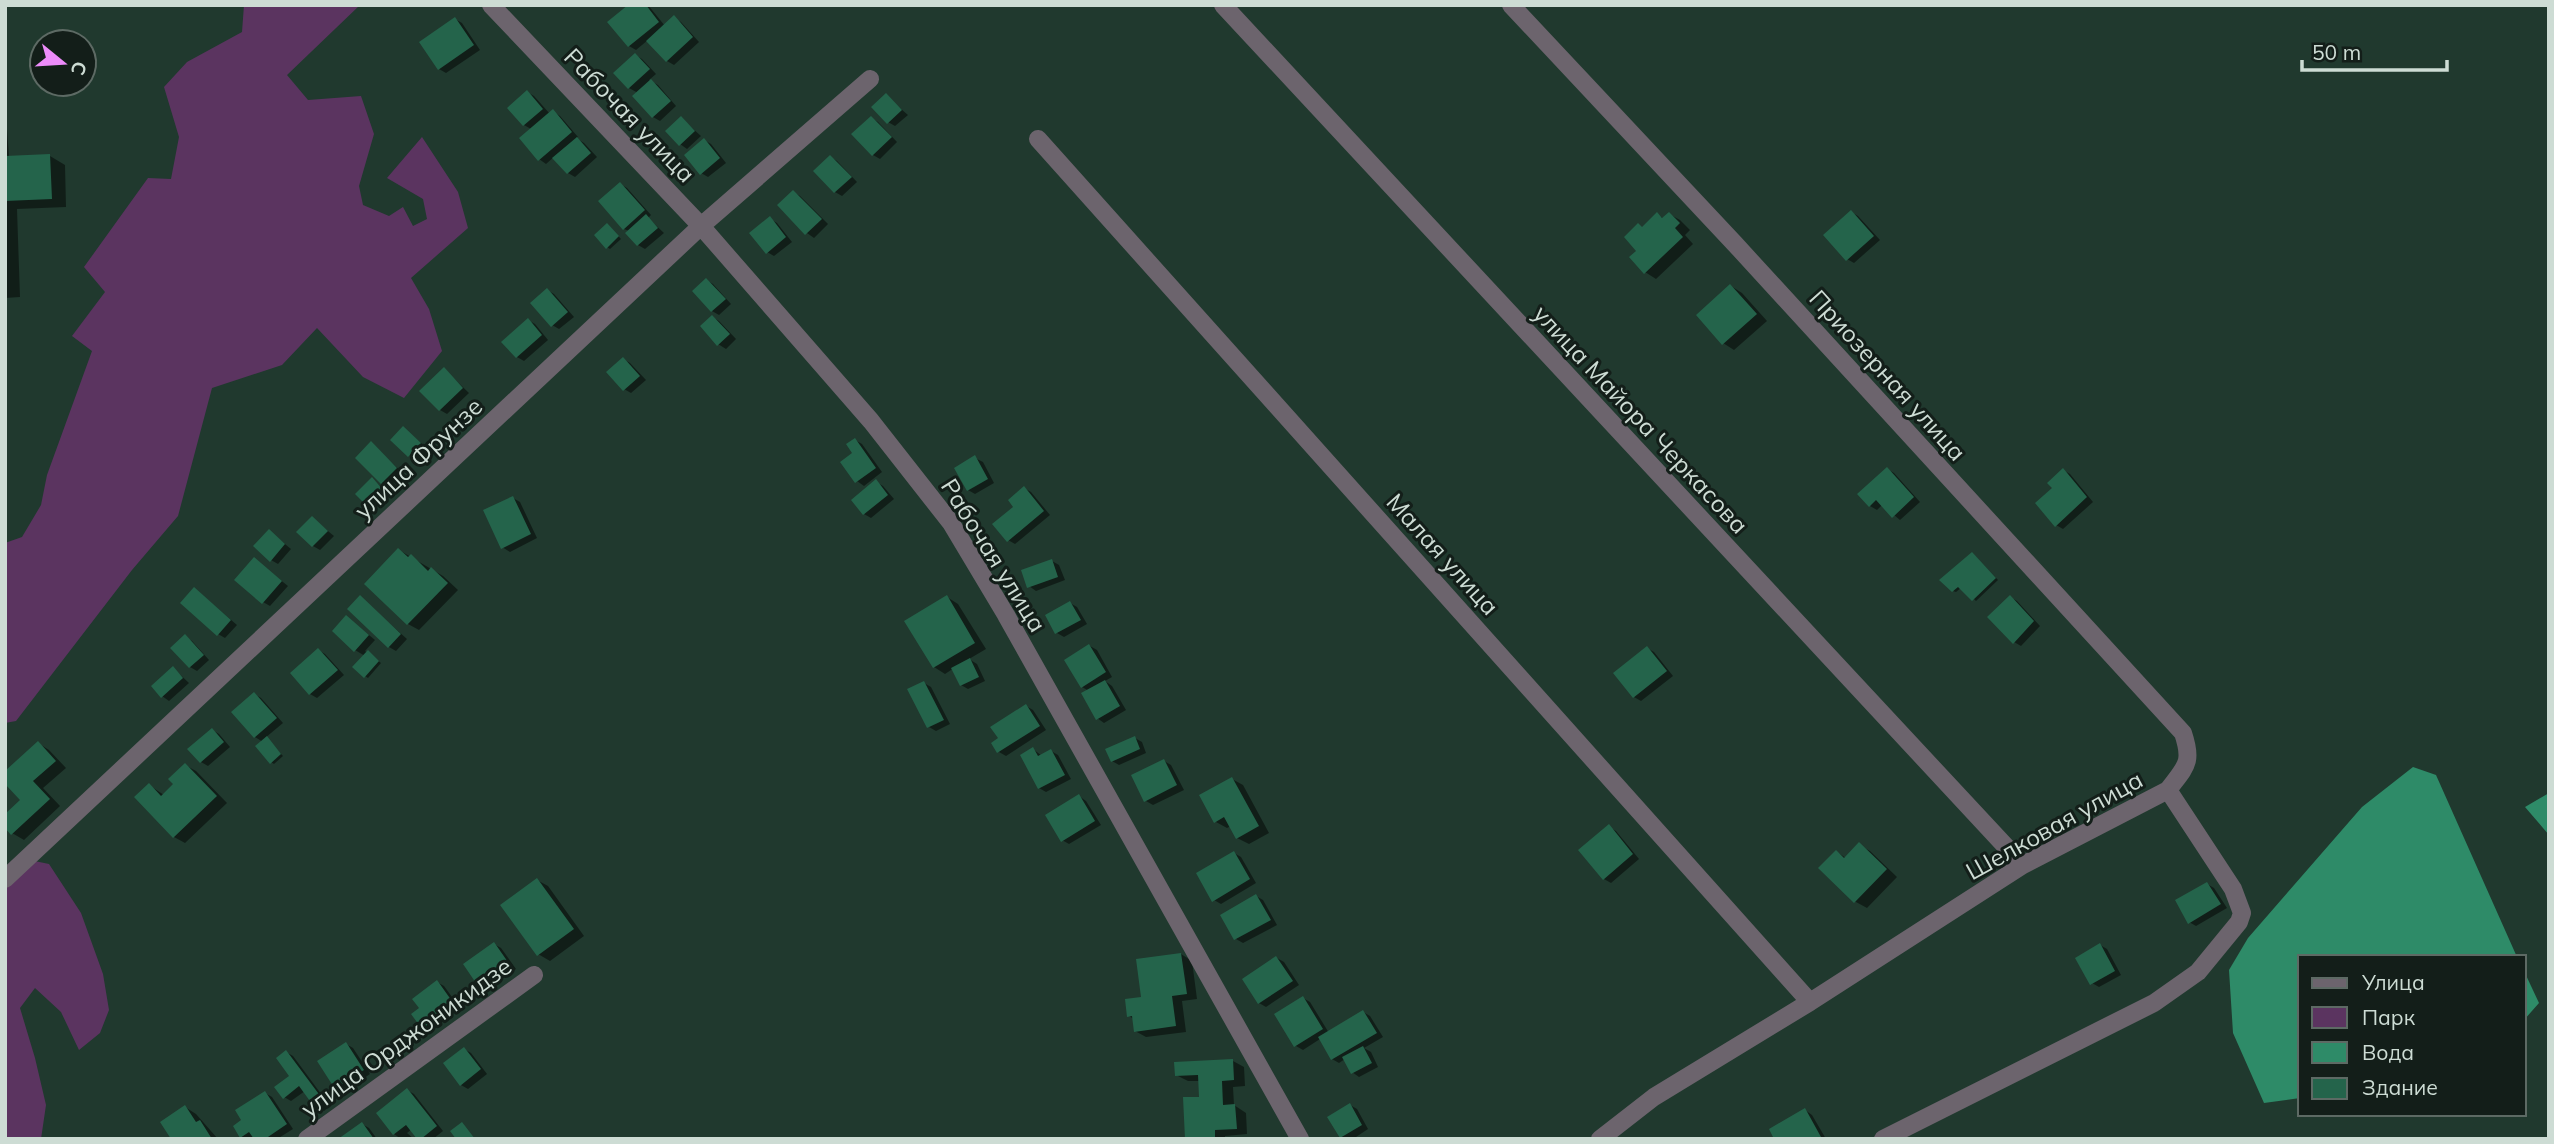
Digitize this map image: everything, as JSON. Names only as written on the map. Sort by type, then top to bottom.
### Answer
[{"type":"street","name":"Рабочая улица","points":[[491,5],[701,226],[871,421],[951,523],[1006,615],[1300,1139]]},
{"type":"street","name":"улица Майора Черкасова","points":[[1223,5],[2023,865]]},
{"type":"street","name":"Приозерная улица","points":[[1511,5],[1735,244],[2183,733],[2189,751],[2186,766],[2168,790]]},
{"type":"street","name":"улица Фрунзе","points":[[5,879],[701,226],[870,79]]},
{"type":"street","name":"Малая улица","points":[[1038,139],[1810,1002]]},
{"type":"street","name":"Шелковая улица","points":[[1600,1139],[1654,1097],[1810,1002],[2023,865],[2168,790],[2232,889],[2242,913],[2239,922],[2198,972],[2154,1003],[1883,1139]]},
{"type":"street","name":"улица Орджоникидзе","points":[[307,1139],[534,975]]},
{"type":"green space","points":[[244,5],[360,5],[287,75],[308,100],[361,96],[374,134],[359,186],[363,205],[389,216],[403,207],[413,226],[427,219],[423,199],[387,178],[422,137],[458,192],[468,228],[411,278],[429,309],[442,351],[404,398],[363,377],[317,328],[282,365],[212,388],[178,516],[132,570],[16,721],[5,723],[5,543],[22,537],[41,505],[47,475],[92,351],[72,336],[105,292],[84,267],[148,178],[171,179],[179,137],[164,87],[187,62],[242,32]]},
{"type":"green space","points":[[20,858],[49,864],[81,913],[103,974],[109,1010],[100,1033],[79,1050],[61,1012],[35,988],[20,1008],[46,1105],[41,1139],[5,1139],[5,871]]},
{"type":"water","points":[[2413,767],[2436,775],[2516,955],[2298,955],[2298,1098],[2264,1103],[2233,1033],[2229,970],[2248,938],[2362,807]]},
{"type":"water","points":[[2549,793],[2549,835],[2525,807]]},
{"type":"water","points":[[2526,975],[2539,1003],[2526,1018]]},
{"type":"building","points":[[628,5],[646,5],[659,22],[628,47],[607,22]]},
{"type":"building","points":[[674,15],[693,37],[666,62],[646,41]]},
{"type":"building","points":[[455,17],[474,45],[438,70],[419,42]]},
{"type":"building","points":[[635,53],[650,69],[628,89],[613,73]]},
{"type":"building","points":[[651,79],[671,101],[652,118],[632,96]]},
{"type":"building","points":[[527,90],[543,109],[523,126],[507,108]]},
{"type":"building","points":[[886,93],[902,110],[887,124],[871,107]]},
{"type":"building","points":[[553,109],[572,132],[538,161],[519,138]]},
{"type":"building","points":[[681,116],[695,131],[679,146],[665,131]]},
{"type":"building","points":[[871,116],[892,137],[872,156],[851,134]]},
{"type":"building","points":[[577,137],[591,153],[567,174],[552,158]]},
{"type":"building","points":[[704,138],[720,158],[700,175],[684,155]]},
{"type":"building","points":[[50,154],[52,199],[5,201],[5,156]]},
{"type":"building","points":[[830,155],[852,177],[834,193],[813,171]]},
{"type":"building","points":[[620,182],[645,210],[623,230],[598,201]]},
{"type":"building","points":[[793,190],[822,219],[805,235],[777,205]]},
{"type":"building","points":[[1851,210],[1874,236],[1846,261],[1823,235]]},
{"type":"building","points":[[1657,212],[1662,218],[1669,212],[1680,223],[1675,228],[1683,237],[1644,274],[1629,257],[1636,251],[1624,237],[1638,223],[1642,227]]},
{"type":"building","points":[[646,214],[658,228],[637,246],[625,233]]},
{"type":"building","points":[[770,216],[786,237],[766,254],[749,233]]},
{"type":"building","points":[[607,223],[619,236],[606,249],[594,235]]},
{"type":"building","points":[[706,278],[726,299],[711,312],[692,291]]},
{"type":"building","points":[[1730,284],[1757,314],[1722,345],[1696,315]]},
{"type":"building","points":[[547,288],[568,312],[551,327],[530,303]]},
{"type":"building","points":[[712,315],[730,334],[717,346],[700,326]]},
{"type":"building","points":[[528,318],[542,335],[516,358],[501,342]]},
{"type":"building","points":[[623,357],[640,376],[623,391],[606,372]]},
{"type":"building","points":[[444,367],[463,388],[439,411],[419,391]]},
{"type":"building","points":[[403,426],[421,443],[408,457],[390,440]]},
{"type":"building","points":[[855,438],[876,468],[855,483],[840,462],[852,453],[846,444]]},
{"type":"building","points":[[371,441],[397,468],[381,484],[355,458]]},
{"type":"building","points":[[975,455],[988,479],[967,491],[954,468]]},
{"type":"building","points":[[1887,467],[1914,497],[1892,518],[1876,500],[1869,507],[1857,494]]},
{"type":"building","points":[[2063,468],[2087,497],[2055,527],[2035,503],[2052,488],[2047,483]]},
{"type":"building","points":[[372,477],[384,491],[368,507],[355,494]]},
{"type":"building","points":[[876,479],[888,495],[863,515],[851,500]]},
{"type":"building","points":[[1024,486],[1044,511],[1007,542],[992,524],[1013,507],[1008,500]]},
{"type":"building","points":[[513,496],[531,534],[501,549],[483,510]]},
{"type":"building","points":[[312,516],[328,531],[312,547],[296,532]]},
{"type":"building","points":[[269,529],[285,544],[270,562],[253,546]]},
{"type":"building","points":[[398,548],[408,557],[411,554],[428,571],[431,567],[448,583],[407,625],[364,584]]},
{"type":"building","points":[[1972,552],[1996,578],[1972,601],[1958,587],[1952,592],[1939,580]]},
{"type":"building","points":[[254,557],[282,581],[262,604],[234,580]]},
{"type":"building","points":[[1052,559],[1058,577],[1027,588],[1021,570]]},
{"type":"building","points":[[194,587],[231,620],[217,636],[180,603]]},
{"type":"building","points":[[360,595],[401,634],[388,648],[347,609]]},
{"type":"building","points":[[947,595],[975,643],[933,668],[904,621]]},
{"type":"building","points":[[2010,595],[2034,621],[2013,644],[1987,617]]},
{"type":"building","points":[[1070,601],[1081,620],[1055,634],[1045,615]]},
{"type":"building","points":[[346,615],[369,635],[354,652],[332,631]]},
{"type":"building","points":[[185,634],[204,655],[189,668],[170,648]]},
{"type":"building","points":[[1089,644],[1106,672],[1081,688],[1064,660]]},
{"type":"building","points":[[1647,646],[1667,671],[1633,698],[1613,673]]},
{"type":"building","points":[[318,648],[338,670],[309,695],[290,673]]},
{"type":"building","points":[[368,650],[379,661],[364,678],[352,667]]},
{"type":"building","points":[[970,658],[979,677],[960,686],[951,668]]},
{"type":"building","points":[[173,666],[183,678],[161,698],[151,686]]},
{"type":"building","points":[[1105,680],[1120,706],[1096,720],[1081,693]]},
{"type":"building","points":[[924,681],[944,720],[927,728],[907,689]]},
{"type":"building","points":[[254,692],[277,718],[254,738],[231,712]]},
{"type":"building","points":[[1026,704],[1040,726],[997,753],[991,743],[998,738],[990,727]]},
{"type":"building","points":[[212,728],[224,742],[200,763],[187,749]]},
{"type":"building","points":[[267,736],[281,754],[270,764],[255,746]]},
{"type":"building","points":[[1135,736],[1140,749],[1111,762],[1105,749]]},
{"type":"building","points":[[38,741],[56,761],[33,781],[50,799],[11,835],[5,828],[5,814],[20,800],[5,784],[5,771]]},
{"type":"building","points":[[1033,747],[1038,756],[1051,749],[1065,775],[1038,789],[1020,755]]},
{"type":"building","points":[[1164,759],[1177,785],[1144,802],[1131,775]]},
{"type":"building","points":[[185,763],[217,796],[173,838],[134,797],[149,783],[161,796],[173,784],[168,779]]},
{"type":"building","points":[[1232,777],[1259,826],[1236,839],[1224,817],[1214,823],[1199,795]]},
{"type":"building","points":[[1079,794],[1095,821],[1061,842],[1045,815]]},
{"type":"building","points":[[1609,824],[1633,854],[1603,880],[1578,850]]},
{"type":"building","points":[[1859,842],[1887,869],[1854,903],[1818,868],[1836,850],[1844,858]]},
{"type":"building","points":[[1234,851],[1250,879],[1212,902],[1196,873]]},
{"type":"building","points":[[537,878],[574,929],[537,956],[500,905]]},
{"type":"building","points":[[2207,882],[2221,904],[2188,924],[2175,900]]},
{"type":"building","points":[[1256,894],[1271,920],[1234,940],[1220,915]]},
{"type":"building","points":[[494,942],[510,965],[478,986],[463,964]]},
{"type":"building","points":[[2100,943],[2115,971],[2090,985],[2075,958]]},
{"type":"building","points":[[1181,953],[1187,994],[1172,996],[1176,1026],[1134,1032],[1132,1016],[1127,1017],[1125,999],[1141,997],[1136,959]]},
{"type":"building","points":[[1276,956],[1293,981],[1258,1004],[1242,979]]},
{"type":"building","points":[[437,980],[454,1004],[422,1029],[411,1014],[419,1008],[412,999]]},
{"type":"building","points":[[1303,996],[1323,1029],[1294,1047],[1274,1014]]},
{"type":"building","points":[[1363,1010],[1377,1033],[1331,1060],[1318,1037]]},
{"type":"building","points":[[346,1042],[364,1070],[335,1089],[317,1061]]},
{"type":"building","points":[[1363,1046],[1372,1063],[1351,1074],[1342,1057]]},
{"type":"building","points":[[464,1047],[481,1069],[460,1086],[443,1063]]},
{"type":"building","points":[[286,1050],[324,1101],[315,1108],[299,1086],[283,1099],[274,1087],[289,1076],[276,1058]]},
{"type":"building","points":[[1233,1059],[1234,1080],[1222,1081],[1223,1105],[1235,1104],[1237,1129],[1215,1130],[1215,1139],[1185,1139],[1183,1097],[1199,1097],[1198,1075],[1175,1076],[1174,1062]]},
{"type":"building","points":[[407,1088],[437,1126],[421,1139],[417,1139],[406,1125],[393,1135],[376,1113]]},
{"type":"building","points":[[265,1091],[287,1124],[265,1139],[254,1139],[249,1132],[240,1138],[233,1126],[241,1120],[235,1110]]},
{"type":"building","points":[[1350,1103],[1362,1125],[1340,1138],[1327,1117]]},
{"type":"building","points":[[185,1105],[196,1122],[200,1120],[212,1139],[171,1139],[160,1122]]},
{"type":"building","points":[[1805,1108],[1821,1137],[1774,1139],[1769,1129]]},
{"type":"building","points":[[362,1122],[374,1139],[338,1139]]},
{"type":"building","points":[[462,1122],[475,1139],[456,1139],[450,1131]]}]
